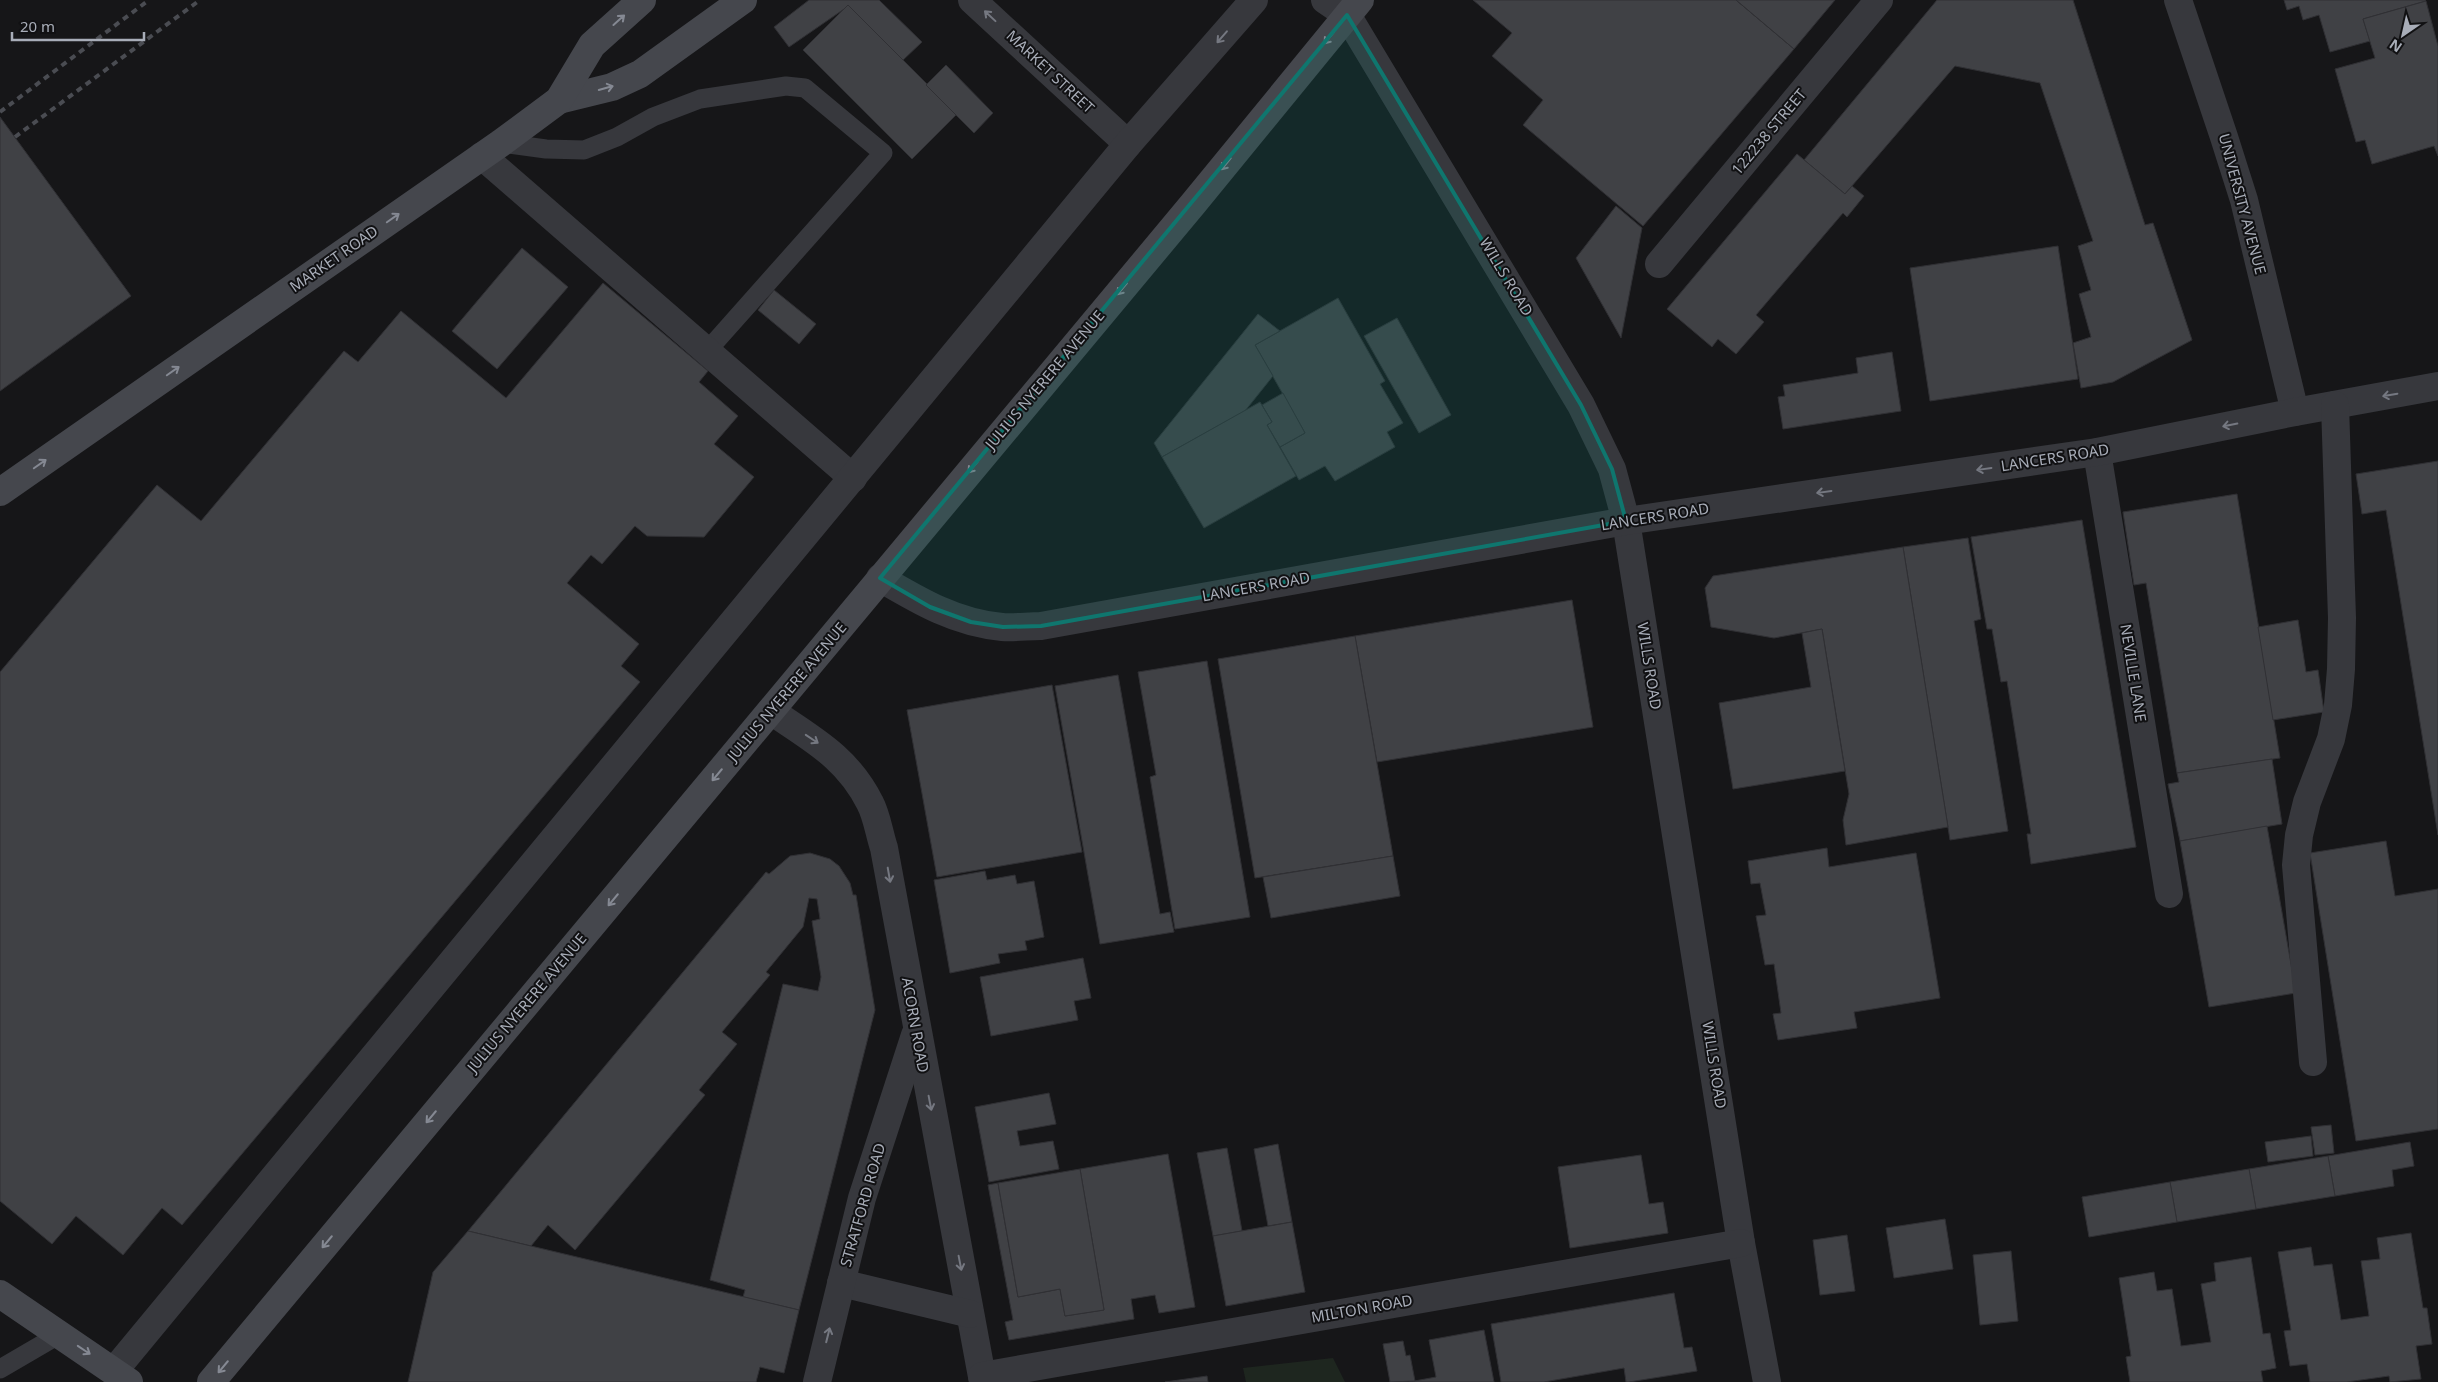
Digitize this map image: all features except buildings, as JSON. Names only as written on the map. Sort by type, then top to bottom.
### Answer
[{"type":"main road","name":"MARKET ROAD","points":[[0,492],[491,150],[559,100],[592,45],[642,0]]},
{"type":"main road","points":[[559,100],[612,87],[640,74],[743,0]]},
{"type":"main road","name":"JULIUS NYERERE AVENUE","points":[[211,1382],[1193,204],[1344,5]]},
{"type":"main road","points":[[0,1294],[122,1376]]},
{"type":"street","name":"MARKET STREET","points":[[972,0],[1128,144]]},
{"type":"street","points":[[122,1376],[853,478],[1128,144],[1254,0]]},
{"type":"street","name":"122238 STREET","points":[[1659,264],[1879,0]]},
{"type":"street","name":"UNIVERSITY AVENUE","points":[[2178,0],[2244,200],[2295,412]]},
{"type":"street","name":"WILLS ROAD","points":[[1344,5],[1532,320],[1581,405],[1612,469],[1626,521],[1741,1243],[1767,1382]]},
{"type":"street","points":[[491,150],[708,351],[853,478]]},
{"type":"street","name":"LANCERS ROAD","points":[[880,578],[930,607],[971,622],[1003,627],[1041,626],[1626,521],[2097,452],[2295,412],[2438,386]]},
{"type":"street","points":[[2312,1062],[2296,866],[2299,835],[2307,802],[2331,739],[2340,678],[2342,618],[2335,405]]},
{"type":"street","name":"NEVILLE LANE","points":[[2097,452],[2169,894]]},
{"type":"street","name":"ACORN ROAD","points":[[771,711],[819,743],[848,768],[870,804],[884,848],[916,1031],[982,1379]]},
{"type":"street","name":"STRATFORD ROAD","points":[[817,1382],[862,1198],[916,1031]]},
{"type":"street","name":"MILTON ROAD","points":[[982,1379],[1741,1243]]},
{"type":"street","points":[[841,1283],[970,1314]]},
{"type":"lane","points":[[491,150],[584,150],[617,137],[654,117],[700,99],[786,86],[805,88],[883,152],[708,351]]},
{"type":"lane","points":[[0,1369],[60,1334]]},
{"type":"highlighted area","points":[[1347,15],[1581,405],[1612,469],[1626,521],[1041,626],[1003,627],[971,622],[930,607],[880,578]]},
{"type":"shaded area","points":[[1333,1358],[1345,1382],[1246,1382],[1243,1368]]},
{"type":"railway","points":[[0,112],[149,0]]},
{"type":"railway","points":[[15,137],[200,0]]}]
